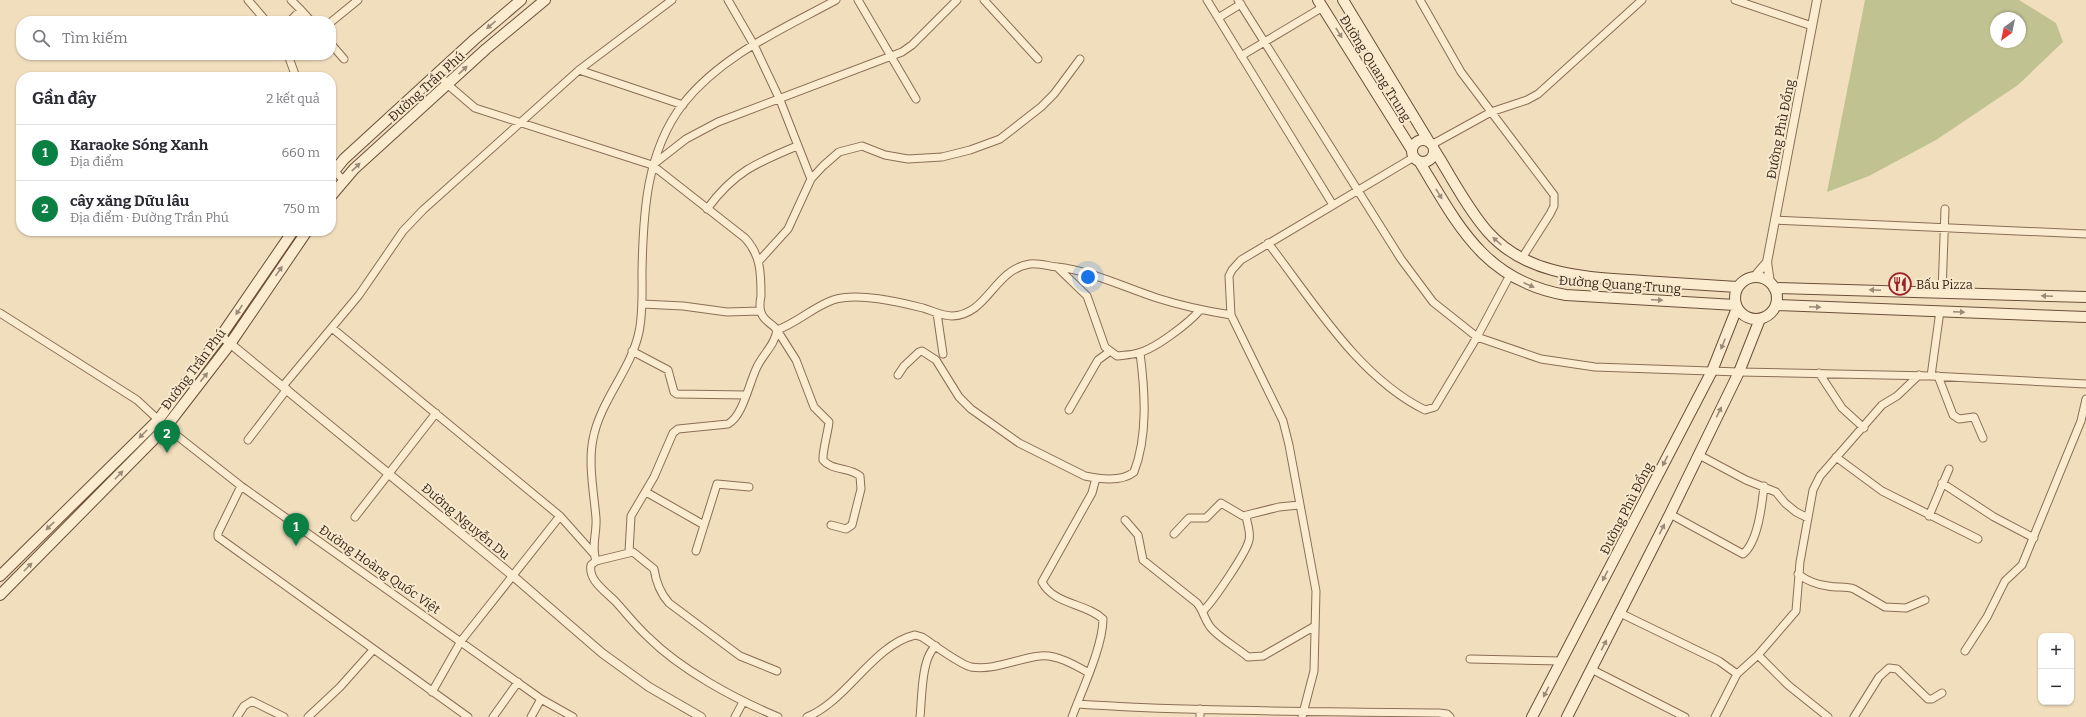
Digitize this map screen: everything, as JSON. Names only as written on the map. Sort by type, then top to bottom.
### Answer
[{"type":"main road","name":"Đường Trần Phú","points":[[336,167],[438,73],[521,0]]},
{"type":"main road","name":"Đường Trần Phú","points":[[336,189],[343,180],[447,84],[545,0]]},
{"type":"main road","name":"Đường Quang Trung","points":[[1343,0],[1474,214],[1501,245],[1522,258],[1552,271],[1568,275],[1737,287]]},
{"type":"main road","name":"Đường Quang Trung","points":[[1321,4],[1459,226],[1474,246],[1489,260],[1510,275],[1547,292],[1566,295],[1736,306]]},
{"type":"main road","points":[[1417,141],[1432,145],[1430,160],[1415,156],[1417,141]]},
{"type":"main road","name":"Đường Trần Phú","points":[[0,576],[158,420],[221,336],[290,236]]},
{"type":"main road","name":"Đường Trần Phú","points":[[0,595],[166,427],[230,344],[304,236]]},
{"type":"main road","points":[[1754,277],[1763,278],[1772,285],[1777,296],[1776,305],[1770,314],[1760,319],[1746,317],[1736,306],[1734,296],[1737,287],[1744,280],[1754,277]]},
{"type":"main road","points":[[1772,285],[2086,297]]},
{"type":"main road","points":[[1776,305],[2086,317]]},
{"type":"main road","name":"Đường Phù Đổng","points":[[1532,717],[1712,371],[1736,306]]},
{"type":"main road","points":[[1567,717],[1699,455],[1739,372],[1760,319]]},
{"type":"street","points":[[248,0],[262,16]]},
{"type":"street","points":[[291,0],[306,16]]},
{"type":"street","points":[[336,18],[358,0]]},
{"type":"street","points":[[248,440],[285,387],[369,282],[403,231],[412,221],[580,70],[672,0]]},
{"type":"street","points":[[666,6],[678,0]]},
{"type":"street","points":[[728,0],[754,45],[780,100],[811,179]]},
{"type":"street","points":[[593,553],[596,520],[593,497],[593,438],[604,408],[639,334],[642,304],[644,217],[652,165],[666,132],[683,105],[719,67],[754,45],[836,0]]},
{"type":"street","points":[[858,0],[916,99]]},
{"type":"street","points":[[652,165],[686,139],[718,122],[780,100],[908,49],[957,0]]},
{"type":"street","points":[[984,0],[1038,59]]},
{"type":"street","points":[[1207,0],[1333,205]]},
{"type":"street","points":[[1420,0],[1461,72],[1554,195],[1554,206],[1550,214],[1522,258]]},
{"type":"street","points":[[1432,145],[1491,112],[1527,100],[1538,94],[1642,0]]},
{"type":"street","points":[[1736,0],[1749,2],[1812,26]]},
{"type":"street","name":"Đường Phù Đổng","points":[[1772,285],[1767,262],[1817,0]]},
{"type":"street","points":[[1218,18],[1239,2],[1401,259],[1433,302],[1477,337],[1541,359],[1570,364],[1739,372],[1934,376],[2086,384]]},
{"type":"street","points":[[1241,56],[1321,4]]},
{"type":"street","points":[[295,16],[301,10]]},
{"type":"street","points":[[336,50],[344,60]]},
{"type":"street","points":[[759,261],[788,229],[811,179],[831,158],[846,149],[862,146],[885,155],[908,159],[942,157],[970,150],[1000,139],[1041,107],[1054,94],[1080,59]]},
{"type":"street","points":[[290,60],[294,72]]},
{"type":"street","points":[[580,70],[683,105]]},
{"type":"street","points":[[438,73],[447,84],[475,108],[652,165],[745,238],[751,245],[759,261],[761,272],[760,311],[763,317],[777,330],[796,360],[814,407],[829,422],[827,442],[822,456],[823,460],[829,465],[856,473],[860,476],[861,489],[852,525],[846,529],[831,525]]},
{"type":"street","points":[[707,209],[725,186],[745,170],[761,161],[797,146]]},
{"type":"street","points":[[1303,715],[1314,671],[1316,591],[1299,506],[1290,445],[1283,421],[1231,315],[1229,284],[1232,270],[1241,260],[1415,156]]},
{"type":"street","points":[[336,174],[343,180]]},
{"type":"street","points":[[1942,292],[1945,209]]},
{"type":"street","points":[[1775,220],[1945,228],[2059,231],[2086,234]]},
{"type":"street","points":[[1268,244],[1336,333],[1377,379],[1425,410],[1435,407],[1477,337],[1510,275]]},
{"type":"street","points":[[1754,277],[1767,262]]},
{"type":"street","points":[[777,330],[834,300],[864,298],[889,300],[951,316],[965,314],[976,308],[997,283],[1016,268],[1030,264],[1067,267],[1200,310],[1231,315]]},
{"type":"street","points":[[1057,267],[1087,296],[1105,348],[1117,356],[1140,353],[1181,328],[1200,310]]},
{"type":"street","points":[[642,304],[683,306],[726,312],[760,311]]},
{"type":"street","points":[[1940,311],[1934,376],[1953,415],[1959,419],[1974,418],[1983,438]]},
{"type":"street","name":"Đường Hoàng Quốc Việt","points":[[0,313],[116,385],[149,409],[166,427],[241,486],[518,682],[572,717]]},
{"type":"street","points":[[937,313],[943,354]]},
{"type":"street","points":[[332,328],[560,516],[593,553],[596,561]]},
{"type":"street","points":[[629,552],[631,516],[646,492],[673,433],[684,428],[728,424],[737,415],[757,367],[774,342],[777,330]]},
{"type":"street","name":"Đường Nguyễn Du","points":[[221,336],[285,387],[513,576],[602,653],[649,687],[701,717]]},
{"type":"street","points":[[632,351],[668,370],[674,392],[677,394],[746,395]]},
{"type":"street","points":[[898,374],[919,352],[927,354],[936,360],[958,397],[1019,443],[1085,476],[1096,478],[1129,476],[1134,472],[1141,449],[1143,418],[1140,353]]},
{"type":"street","points":[[1069,410],[1095,365],[1109,352]]},
{"type":"street","points":[[1819,373],[1836,396],[1842,408],[1864,428]]},
{"type":"street","points":[[1715,717],[1737,674],[1758,655],[1796,611],[1798,574],[1813,490],[1820,476],[1864,428],[1882,405],[1897,396],[1919,376]]},
{"type":"street","points":[[1965,651],[1987,617],[2005,581],[2022,565],[2081,421],[2086,399]]},
{"type":"street","points":[[355,517],[436,413]]},
{"type":"street","points":[[1699,455],[1746,480],[1776,492],[1785,503],[1796,512],[1808,518]]},
{"type":"street","points":[[1836,457],[1882,491],[1929,516],[1978,539]]},
{"type":"street","points":[[1929,516],[1949,469]]},
{"type":"street","points":[[1072,717],[1089,673],[1103,626],[1103,619],[1097,614],[1075,606],[1054,595],[1042,582],[1092,493],[1096,478]]},
{"type":"street","points":[[1942,483],[1994,517],[2034,538]]},
{"type":"street","points":[[696,551],[717,484],[749,487]]},
{"type":"street","points":[[241,486],[218,532],[218,537],[468,717]]},
{"type":"street","points":[[1670,514],[1743,554],[1756,532],[1764,486]]},
{"type":"street","points":[[646,492],[704,525]]},
{"type":"street","points":[[1174,534],[1189,518],[1206,518],[1221,503],[1240,515],[1246,516],[1279,507],[1299,506]]},
{"type":"street","points":[[432,692],[461,641],[560,516]]},
{"type":"street","points":[[1204,610],[1247,548],[1250,536],[1246,516]]},
{"type":"street","points":[[1125,520],[1138,535],[1143,560],[1197,603],[1204,610],[1206,620],[1212,630],[1248,657],[1263,656],[1315,626]]},
{"type":"street","points":[[777,671],[740,656],[669,603],[663,596],[656,581],[654,569],[641,557],[629,552],[596,561],[591,565],[590,571],[592,577],[648,638],[672,658],[743,702],[778,717]]},
{"type":"street","points":[[1798,574],[1827,586],[1849,587],[1885,606],[1906,608],[1925,600]]},
{"type":"street","points":[[1620,613],[1719,661],[1737,674]]},
{"type":"street","points":[[807,717],[818,713],[883,653],[908,637],[918,635],[970,666],[1014,663],[1040,656],[1049,656],[1072,664],[1089,673]]},
{"type":"street","points":[[920,717],[924,675],[929,657],[936,646]]},
{"type":"street","points":[[308,717],[340,687],[373,650]]},
{"type":"street","points":[[1758,655],[1817,714],[1828,717]]},
{"type":"street","points":[[1470,659],[1562,661]]},
{"type":"street","points":[[1854,717],[1879,677],[1889,668],[1897,669],[1928,699],[1932,699],[1942,693]]},
{"type":"street","points":[[1591,669],[1685,717]]},
{"type":"street","points":[[493,717],[518,682]]},
{"type":"street","points":[[531,717],[541,698]]},
{"type":"street","points":[[237,717],[244,706],[252,701],[284,717]]},
{"type":"street","points":[[735,717],[743,702]]},
{"type":"street","points":[[1077,704],[1303,715],[1446,714],[1450,717]]},
{"type":"street","points":[[1200,709],[1200,717]]},
{"type":"green space","points":[[1865,0],[2019,0],[2056,23],[2063,42],[2018,85],[1936,140],[1869,176],[1827,192]]},
{"type":"place","name":"Bấu Pizza","points":[[1900,284]]},
{"type":"place","name":"cây xăng Dữu lâu","points":[[167,453]]},
{"type":"place","name":"Karaoke Sóng Xanh","points":[[296,546]]}]
